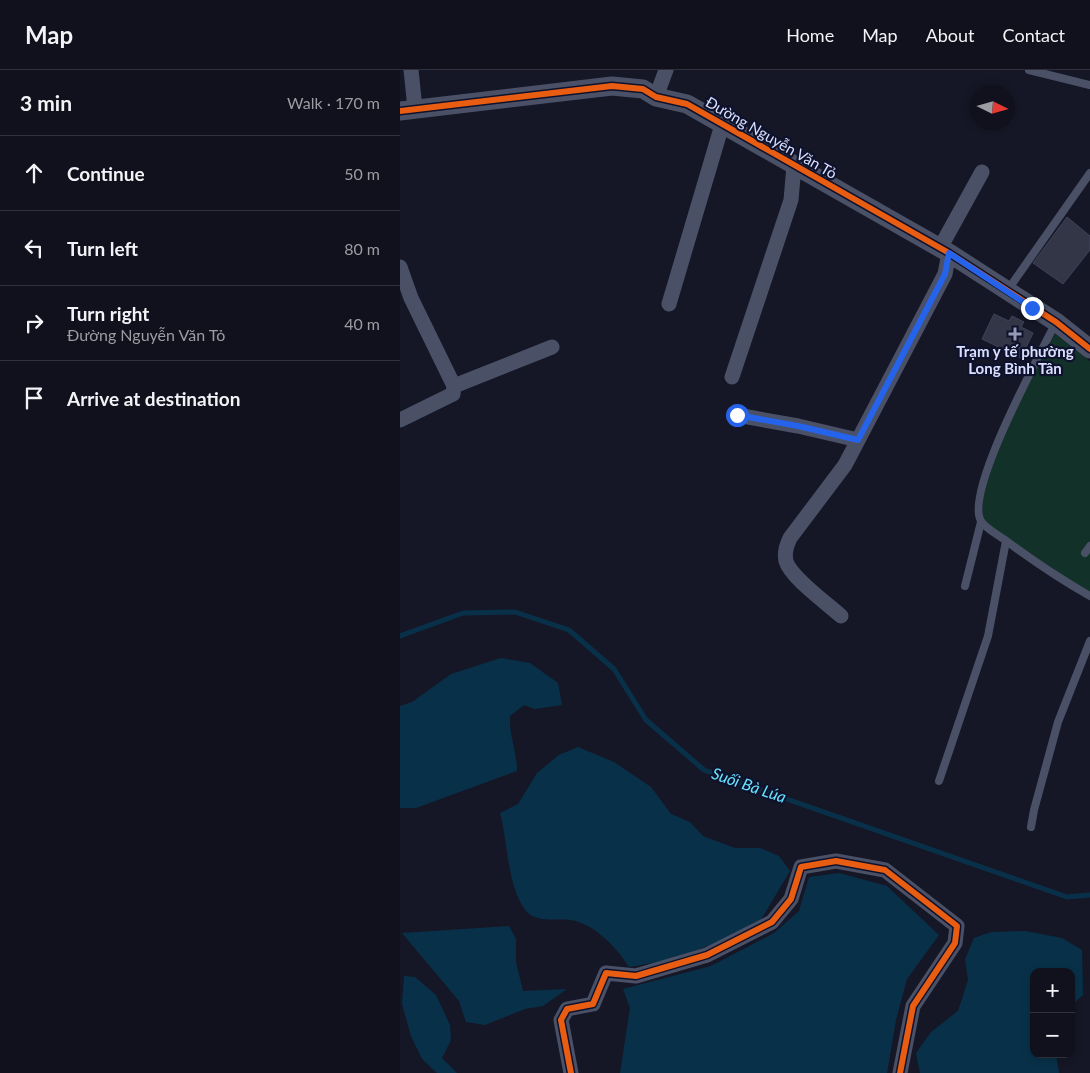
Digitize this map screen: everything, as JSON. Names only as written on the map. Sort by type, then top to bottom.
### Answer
[{"type":"street","points":[[407,110],[411,70]]},
{"type":"street","points":[[656,97],[666,70]]},
{"type":"street","name":"Đường Nguyễn Văn Tỏ","points":[[407,110],[612,86],[643,89],[656,97],[686,104],[945,250],[1056,322],[1090,348]]},
{"type":"street","points":[[669,304],[722,125]]},
{"type":"street","points":[[732,377],[791,200],[794,166]]},
{"type":"street","points":[[841,616],[793,572],[786,561],[786,548],[790,538],[845,465],[945,274],[945,250],[982,172]]},
{"type":"street","points":[[400,267],[411,298],[454,386],[453,394],[400,420]]},
{"type":"street","points":[[454,386],[552,347]]},
{"type":"street","points":[[737,415],[798,426],[858,440]]},
{"type":"street","points":[[571,1073],[561,1020],[567,1010],[592,1004],[606,973],[636,976],[707,955],[772,922],[791,898],[800,867],[836,861],[885,870],[957,926],[955,943],[913,1006],[899,1066],[900,1073]]},
{"type":"lane","points":[[1029,70],[1090,86]]},
{"type":"lane","points":[[1007,291],[1090,173]]},
{"type":"lane","points":[[965,586],[981,522],[977,509],[978,497],[998,440],[1056,322]]},
{"type":"lane","points":[[981,522],[1047,571],[1090,596]]},
{"type":"lane","points":[[939,781],[988,636],[1006,541]]},
{"type":"lane","points":[[1085,554],[1090,546]]},
{"type":"lane","points":[[1031,827],[1058,722],[1090,641]]},
{"type":"green space","points":[[1055,334],[1090,361],[1090,592],[992,527],[986,521],[983,508],[986,486],[995,459],[1022,399]]},
{"type":"water","points":[[501,658],[530,663],[558,683],[562,705],[535,709],[524,705],[510,716],[517,771],[416,808],[400,808],[400,706],[412,702],[451,674]]},
{"type":"water","points":[[578,747],[614,762],[651,787],[671,814],[690,822],[703,836],[735,848],[760,848],[779,856],[790,871],[756,928],[670,960],[629,967],[612,945],[588,926],[571,920],[537,918],[527,912],[515,891],[500,813],[518,804],[537,773],[559,755]]},
{"type":"water","points":[[839,873],[887,886],[939,935],[907,979],[896,1020],[887,1073],[620,1073],[630,1008],[623,989],[711,966],[774,933],[799,911],[809,877]]},
{"type":"water","points":[[509,926],[516,939],[516,962],[523,991],[567,989],[543,1006],[525,1009],[485,1025],[466,1022],[459,1001],[402,933]]},
{"type":"water","points":[[1025,931],[1062,938],[1082,950],[1083,995],[1075,1002],[1075,968],[1030,968],[1030,1058],[1057,1058],[1059,1073],[920,1073],[916,1053],[931,1032],[958,1011],[968,980],[965,959],[974,938],[991,932]]},
{"type":"water","points":[[404,976],[415,977],[436,995],[450,1025],[451,1040],[442,1058],[457,1073],[437,1073],[422,1059],[411,1036],[402,1004]]},
{"type":"building","points":[[1067,217],[1090,236],[1090,250],[1063,284],[1033,263]]},
{"type":"building","points":[[994,314],[1009,321],[1012,316],[1024,322],[1021,327],[1033,333],[1021,358],[982,339]]},
{"type":"waterway","name":"Suối Bà Lúa","points":[[400,636],[463,613],[515,612],[569,630],[614,669],[646,720],[704,770],[1067,897],[1090,895]]},
{"type":"cycle path","points":[[400,111],[612,86],[643,89],[656,97],[687,104],[949,253],[1056,322],[1090,349]]},
{"type":"cycle path","points":[[571,1073],[561,1020],[567,1009],[593,1004],[606,973],[636,976],[707,955],[772,922],[791,899],[801,867],[836,861],[885,870],[957,926],[955,943],[913,1006],[900,1073]]},
{"type":"place","name":"Trạm y tế phường Long Bình Tân","points":[[1015,334]]},
{"type":"route","points":[[737,415],[798,426],[858,440],[945,274],[949,253],[1032,308]]}]
